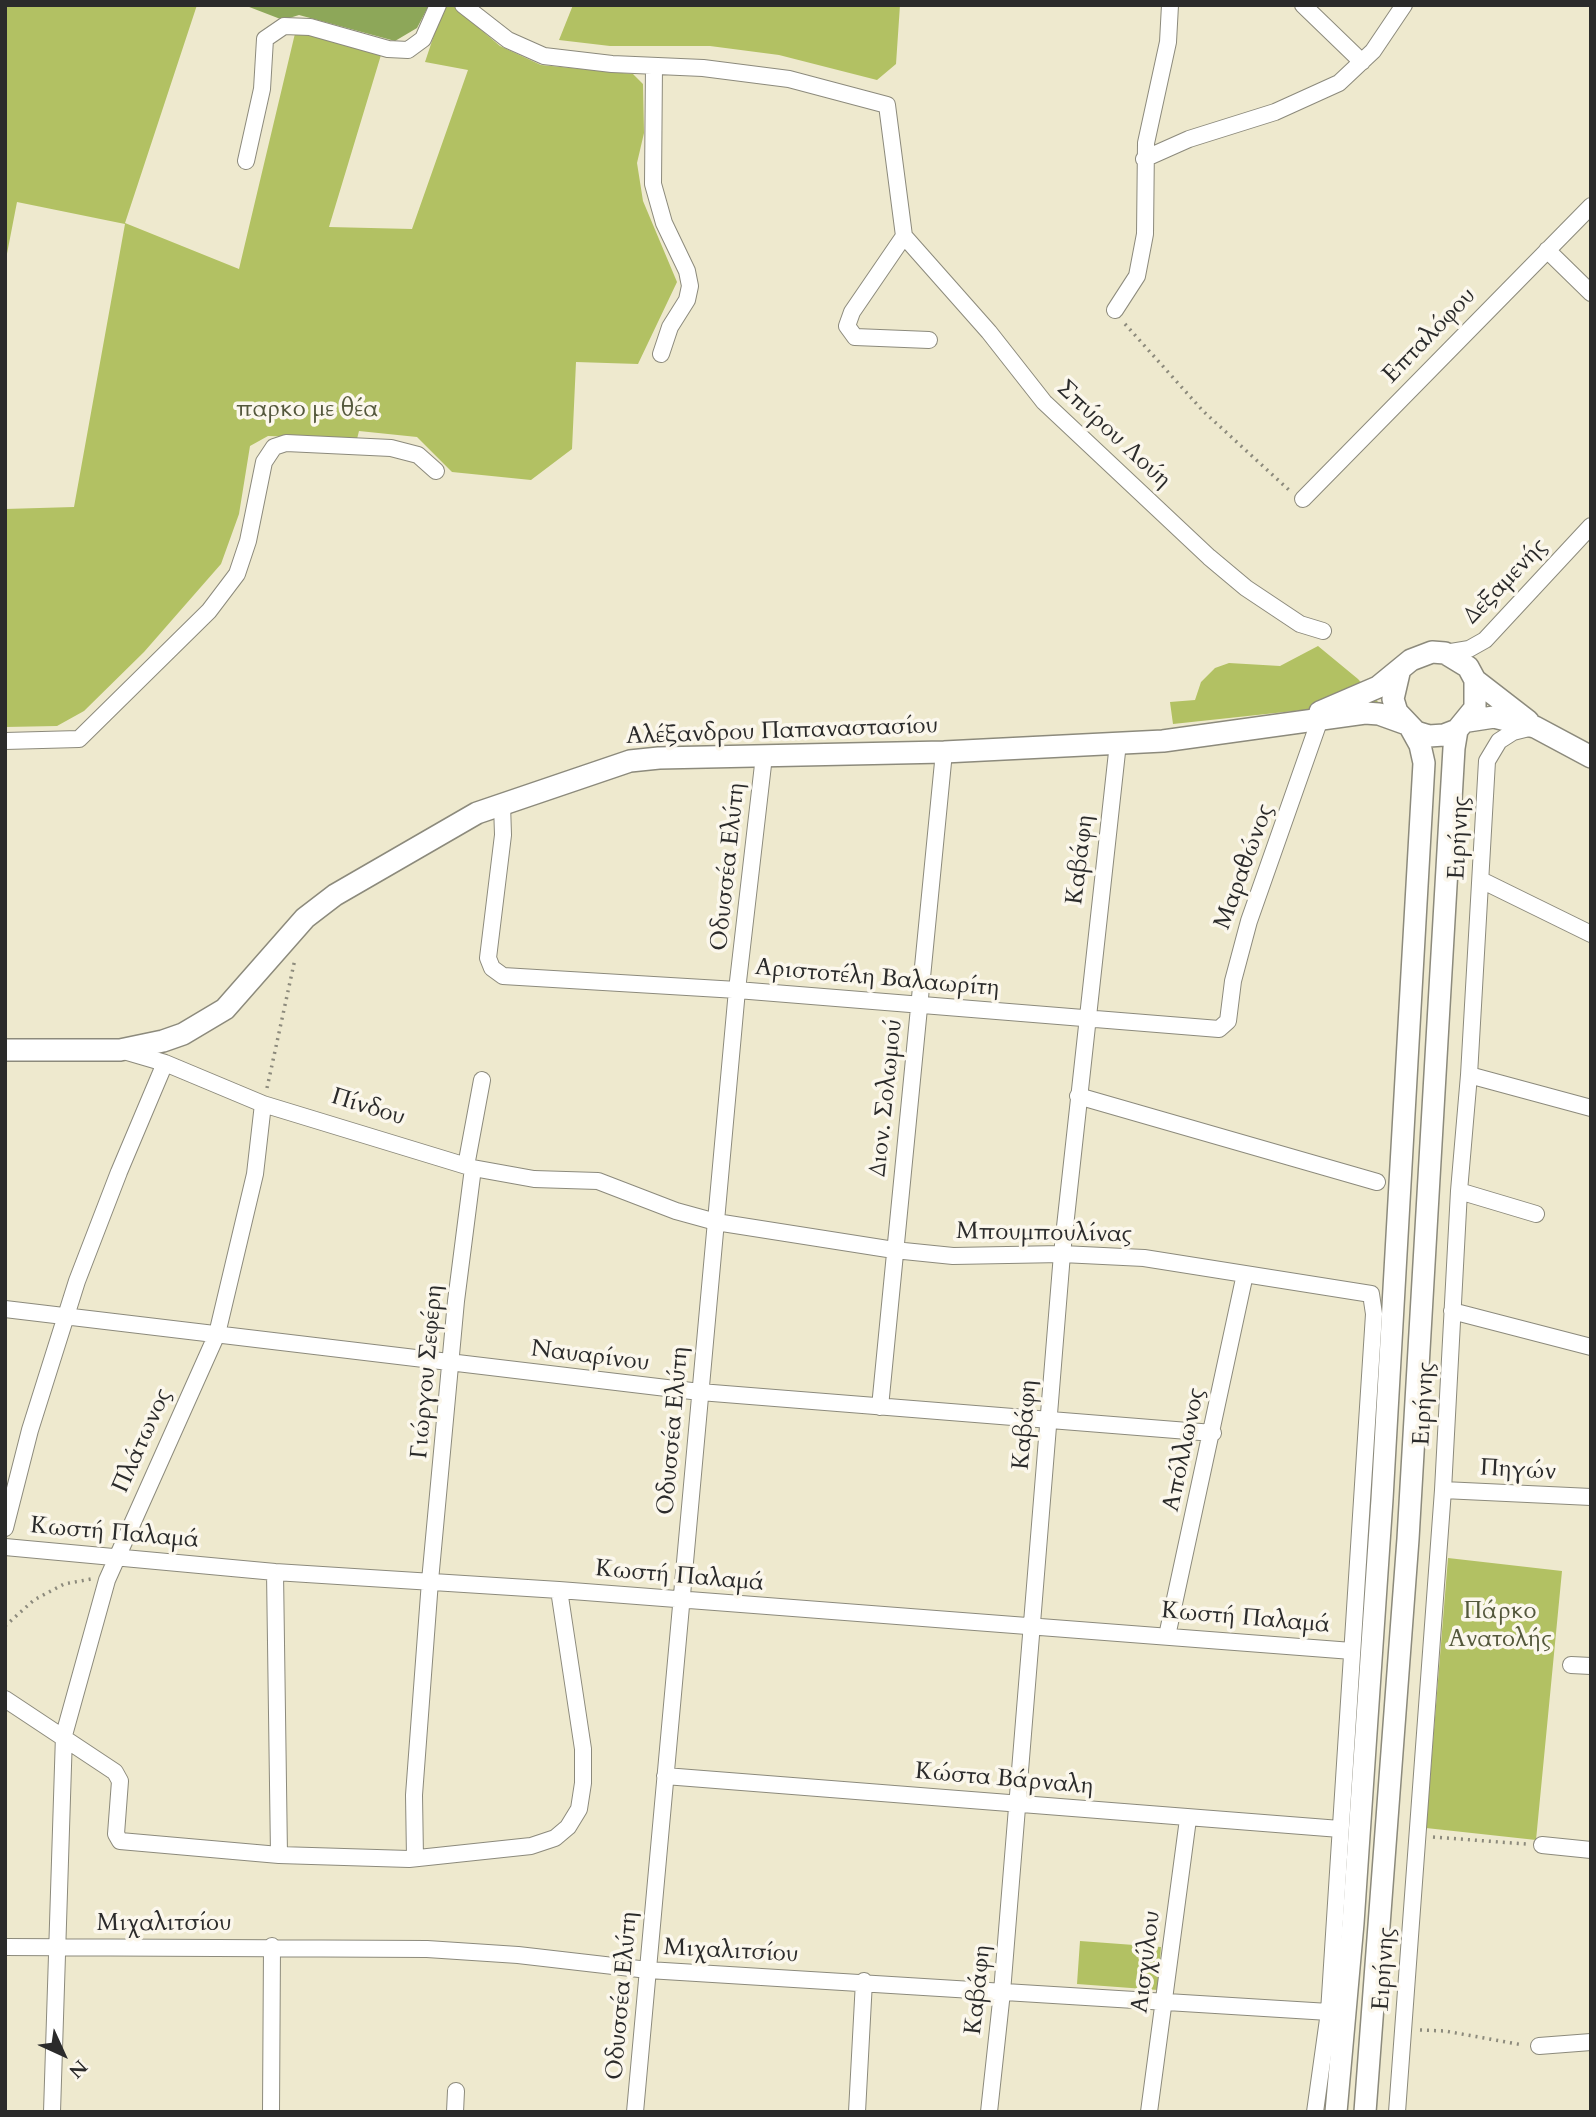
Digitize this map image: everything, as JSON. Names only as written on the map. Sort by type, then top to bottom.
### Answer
[{"type":"street","points":[[246,161],[262,89],[265,39],[284,26],[310,27],[388,49],[408,50],[423,39],[438,5]]},
{"type":"street","points":[[463,5],[508,40],[544,56],[725,70],[789,79],[887,105],[904,236],[852,312],[848,331],[855,337],[929,340]]},
{"type":"street","points":[[1115,310],[1138,275],[1145,234],[1144,159],[1149,120],[1168,42],[1170,5]]},
{"type":"street","points":[[1303,5],[1362,62]]},
{"type":"street","points":[[1144,159],[1189,139],[1250,122],[1308,99],[1339,83],[1362,62],[1405,5]]},
{"type":"street","points":[[654,66],[653,184],[664,223],[687,271],[690,286],[687,300],[670,327],[661,354]]},
{"type":"street","name":"Επταλόφου","points":[[1303,499],[1591,206]]},
{"type":"street","name":"Σπύρου Λούη","points":[[904,236],[989,332],[1044,402],[1219,565],[1300,624],[1322,631]]},
{"type":"street","points":[[1547,250],[1591,292]]},
{"type":"street","points":[[5,741],[79,739],[209,611],[237,574],[248,541],[264,462],[274,447],[286,443],[391,448],[418,456],[436,471]]},
{"type":"street","name":"Δεξαμενής","points":[[1446,653],[1469,649],[1485,640],[1591,526]]},
{"type":"street","points":[[1296,722],[1378,687],[1419,655],[1446,653],[1468,667],[1475,680],[1535,727],[1591,757]]},
{"type":"street","points":[[1336,2112],[1353,1923],[1382,1499],[1423,777],[1420,745],[1394,699],[1399,673]]},
{"type":"street","points":[[1365,2112],[1407,1553],[1454,748],[1463,725],[1475,708],[1475,680]]},
{"type":"street","name":"Αλέξανδρου Παπαναστασίου","points":[[120,1050],[163,1041],[225,1009],[305,918],[335,895],[430,838],[502,804],[630,761],[944,752],[1118,743],[1212,736],[1365,713],[1379,714],[1407,725]]},
{"type":"street","points":[[1407,725],[1429,736],[1494,717],[1535,727]]},
{"type":"street","name":"Μαραθώνος","points":[[1219,1029],[1228,1021],[1233,981],[1249,921],[1320,719]]},
{"type":"street","name":"Ειρήνης","points":[[1397,2112],[1444,1490],[1459,1191],[1469,1074],[1487,761],[1499,741],[1513,732],[1535,727]]},
{"type":"street","name":"Καβάφη","points":[[989,2112],[1018,1804],[1062,1254],[1118,743]]},
{"type":"street","name":"Διον. Σολωμού","points":[[880,1407],[944,752]]},
{"type":"street","name":"Οδυσσέα Ελύτη","points":[[635,2112],[737,990],[764,756]]},
{"type":"street","name":"Αριστοτέλη Βαλαωρίτη","points":[[502,804],[503,835],[488,958],[492,968],[503,976],[737,990],[1219,1029]]},
{"type":"street","points":[[1481,880],[1591,934]]},
{"type":"street","name":"Πίνδου","points":[[5,1050],[120,1050],[165,1063],[263,1104],[469,1167],[534,1179],[598,1181],[676,1211],[716,1222]]},
{"type":"street","points":[[5,1528],[30,1430],[66,1316],[118,1172],[165,1063]]},
{"type":"street","points":[[1469,1074],[1591,1108]]},
{"type":"street","name":"Γιώργου Σεφέρη","points":[[415,1858],[414,1795],[430,1581],[469,1167],[482,1080]]},
{"type":"street","points":[[1078,1096],[1377,1182]]},
{"type":"street","name":"Πλάτωνος","points":[[51,2112],[64,1735],[78,1675],[107,1580],[216,1334],[254,1174],[263,1104]]},
{"type":"street","points":[[1459,1191],[1536,1214]]},
{"type":"street","name":"Μπουμπουλίνας","points":[[716,1222],[894,1250],[1007,1257],[1062,1254],[1144,1258],[1371,1294],[1374,1314],[1352,1651]]},
{"type":"street","name":"Απόλλωνος","points":[[1167,1636],[1213,1433],[1245,1274]]},
{"type":"street","name":"Ναυαρίνου","points":[[5,1309],[700,1392],[1213,1433]]},
{"type":"street","points":[[1452,1311],[1591,1347]]},
{"type":"street","name":"Πηγών","points":[[1444,1490],[1591,1497]]},
{"type":"street","name":"Κωστή Παλαμά","points":[[5,1547],[275,1572],[559,1590],[1352,1651]]},
{"type":"street","points":[[275,1572],[279,1854]]},
{"type":"street","points":[[5,1699],[64,1735],[118,1777],[116,1834],[120,1841],[279,1854],[415,1858],[531,1846],[555,1838],[576,1816],[583,1783],[583,1749],[559,1590]]},
{"type":"street","points":[[1315,2112],[1329,2012],[1352,1651]]},
{"type":"street","points":[[1572,1665],[1591,1666]]},
{"type":"street","name":"Κώστα Βάρναλη","points":[[666,1776],[1340,1829]]},
{"type":"street","name":"Αισχύλου","points":[[1149,2112],[1188,1818]]},
{"type":"street","points":[[1542,1846],[1591,1850]]},
{"type":"street","points":[[271,2112],[272,1946]]},
{"type":"street","name":"Μιχαλιτσίου","points":[[5,1947],[272,1946],[518,1955],[648,1970],[864,1981],[1164,2004],[1329,2012]]},
{"type":"street","points":[[857,2112],[864,1981]]},
{"type":"street","points":[[1539,2046],[1591,2042]]},
{"type":"street","points":[[455,2112],[456,2091]]},
{"type":"path","points":[[1115,310],[1142,345],[1203,411],[1303,499]]},
{"type":"path","points":[[263,1104],[295,957]]},
{"type":"path","points":[[5,1626],[34,1600],[64,1584],[81,1579],[107,1580]]},
{"type":"path","points":[[1418,1836],[1542,1846]]},
{"type":"path","points":[[1403,2029],[1445,2031],[1539,2046]]},
{"type":"green space","name":"παρκο με θέα","points":[[5,5],[197,5],[125,223],[239,269],[297,25],[381,55],[329,227],[412,229],[468,70],[425,62],[444,5],[452,5],[500,46],[541,65],[633,74],[643,84],[644,133],[637,163],[643,201],[677,282],[638,364],[576,362],[572,449],[531,480],[452,472],[417,437],[359,431],[357,439],[268,436],[250,446],[239,514],[221,564],[144,652],[84,711],[57,726],[5,727],[5,509],[74,507],[125,224],[17,202],[5,264]]},
{"type":"green space","points":[[244,5],[429,5],[417,28],[395,41],[299,15],[283,20]]},
{"type":"green space","points":[[573,5],[900,5],[896,64],[877,80],[779,55],[710,46],[610,46],[559,40]]},
{"type":"green space","points":[[1318,646],[1358,679],[1378,702],[1173,724],[1170,702],[1195,700],[1201,682],[1215,668],[1229,663],[1280,666]]},
{"type":"green space","name":"Πάρκο Ανατολής","points":[[1448,1558],[1562,1571],[1536,1840],[1426,1828]]},
{"type":"green space","points":[[1080,1941],[1161,1947],[1158,1990],[1077,1984]]}]
